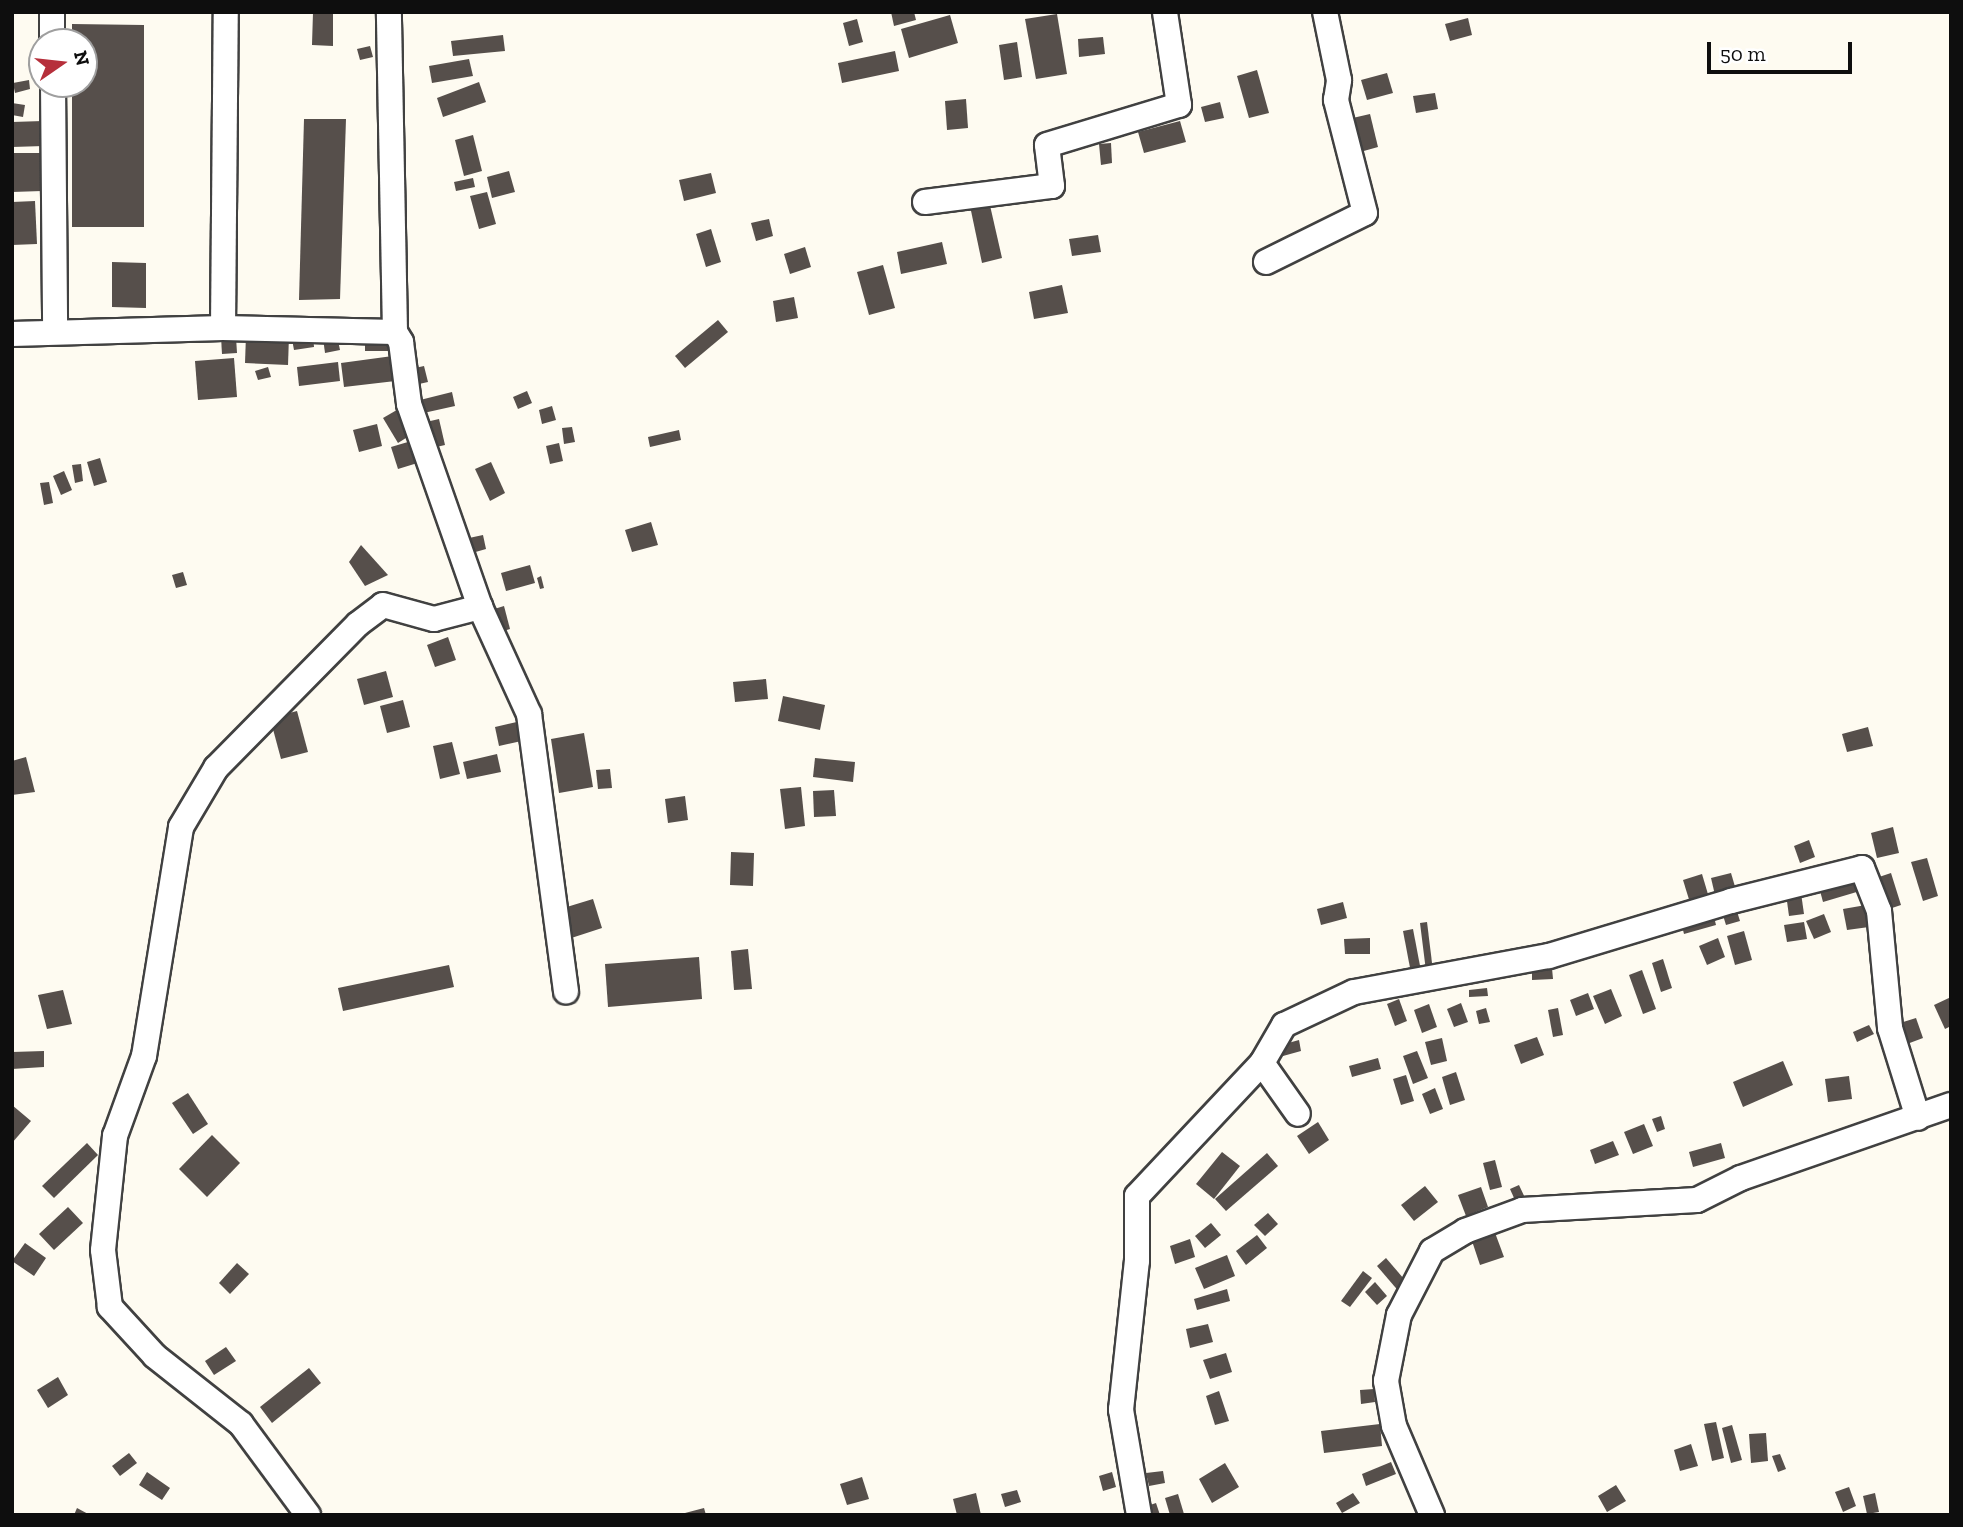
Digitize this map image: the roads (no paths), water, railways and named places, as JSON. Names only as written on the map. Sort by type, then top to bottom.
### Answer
[{"type":"street","points":[[223,328],[226,12]]},
{"type":"street","points":[[389,12],[395,332],[401,342],[409,404],[428,450],[480,607],[529,714],[566,992]]},
{"type":"street","points":[[925,202],[1052,186],[1047,145],[1179,105],[1165,12]]},
{"type":"street","points":[[1266,262],[1365,213],[1336,100],[1339,80],[1325,12]]},
{"type":"street","points":[[53,98],[55,332]]},
{"type":"street","points":[[12,334],[223,328],[395,332]]},
{"type":"street","points":[[308,1515],[241,1424],[155,1356],[110,1307],[103,1250],[115,1136],[144,1056],[181,827],[216,768],[358,624],[383,606],[434,620],[480,607]]},
{"type":"street","points":[[1139,1515],[1121,1410],[1138,1261],[1137,1196],[1262,1063],[1284,1024],[1354,992],[1549,956],[1731,901],[1862,868],[1879,911],[1890,1028],[1918,1118]]},
{"type":"street","points":[[1262,1063],[1298,1114]]},
{"type":"street","points":[[1432,1515],[1394,1426],[1386,1381],[1399,1315],[1433,1251],[1465,1231],[1522,1210],[1697,1200],[1741,1178],[1951,1105]]}]
